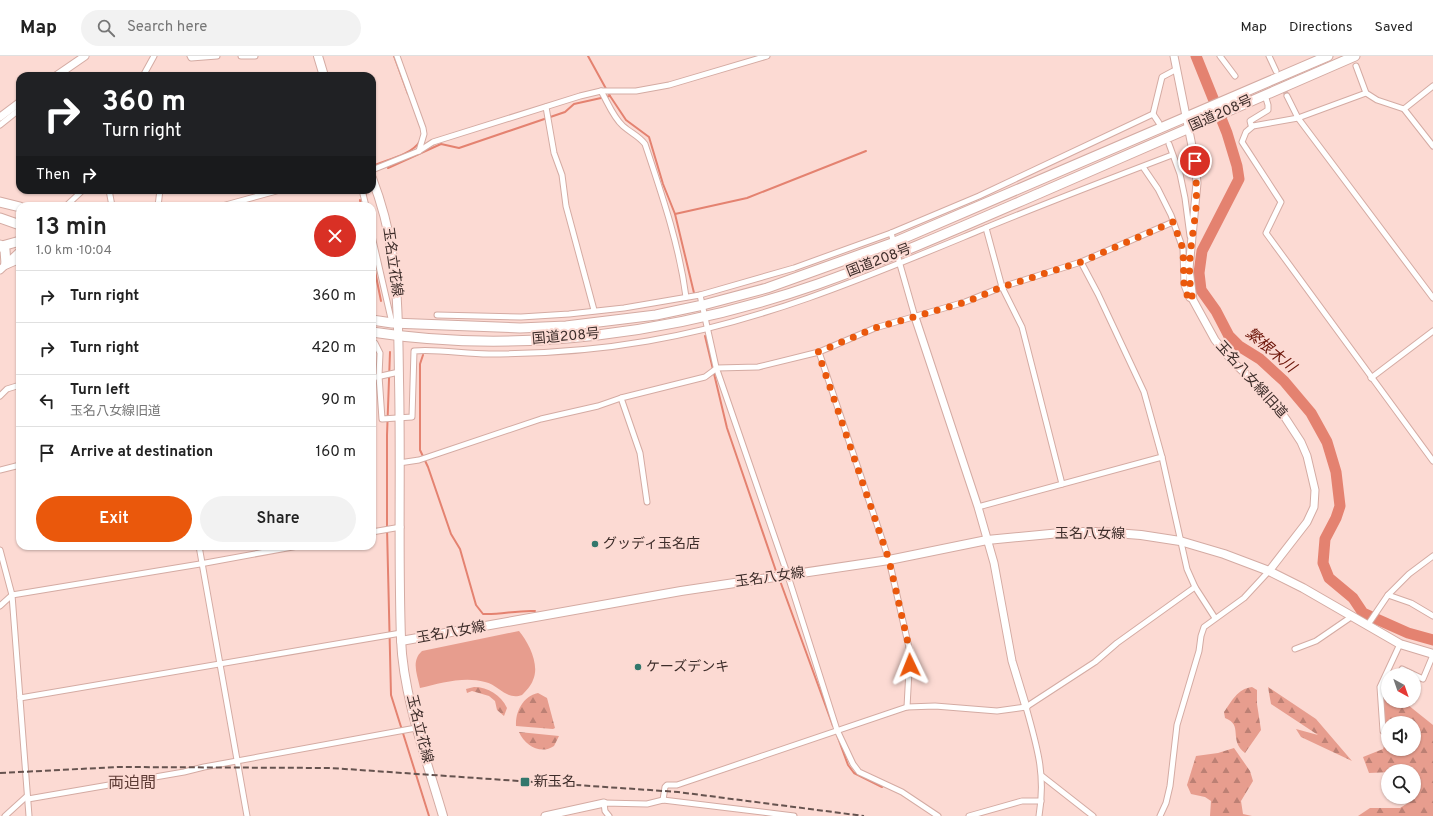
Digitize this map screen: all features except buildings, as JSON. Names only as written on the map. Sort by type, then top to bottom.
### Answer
[{"type":"highway","name":"国道208号","points":[[376,320],[396,323],[520,328],[566,326],[636,318],[703,305],[767,288],[895,242],[1328,56]]},
{"type":"highway","name":"国道208号","points":[[376,333],[398,336],[487,341],[568,338],[638,329],[706,316],[816,285],[898,254],[1355,56]]},
{"type":"highway","points":[[0,202],[16,206]]},
{"type":"highway","points":[[0,218],[16,224]]},
{"type":"highway","points":[[3,267],[6,255],[1,246],[16,243]]},
{"type":"highway","points":[[3,267],[16,260]]},
{"type":"main road","points":[[318,56],[323,72]]},
{"type":"main road","name":"玉名立花線","points":[[376,188],[382,204],[391,241],[396,323]]},
{"type":"main road","name":"玉名八女線","points":[[396,323],[398,336],[399,372],[401,527],[398,636],[889,560],[987,540],[1071,532],[1141,535],[1180,541],[1224,554],[1269,571],[1303,588],[1351,617],[1369,623],[1400,644],[1433,654]]},
{"type":"main road","name":"玉名立花線","points":[[398,636],[416,728],[443,816]]},
{"type":"street","points":[[62,72],[85,56]]},
{"type":"street","points":[[145,72],[154,56]]},
{"type":"street","points":[[190,56],[191,58],[217,56]]},
{"type":"street","points":[[241,56],[255,56]]},
{"type":"street","points":[[397,56],[423,128],[424,134],[419,150]]},
{"type":"street","points":[[376,168],[419,150],[433,142],[546,107],[603,91],[636,91],[669,85],[767,56]]},
{"type":"street","name":"玉名八女線旧道","points":[[1174,56],[1187,129],[1195,161],[1197,183],[1188,270],[1193,300],[1215,340],[1232,361],[1270,398],[1301,442],[1307,456],[1315,490],[1314,507],[1307,522],[1269,571]]},
{"type":"street","points":[[1220,56],[1235,76]]},
{"type":"street","points":[[1269,56],[1276,71]]},
{"type":"street","points":[[1356,66],[1366,93],[1378,100],[1404,109],[1433,146]]},
{"type":"street","points":[[1159,123],[1153,114],[1162,77],[1177,69]]},
{"type":"street","points":[[1404,109],[1433,86]]},
{"type":"street","points":[[603,91],[616,118],[624,127],[640,137],[646,144],[682,264],[686,297]]},
{"type":"street","points":[[1366,93],[1298,118],[1253,126],[1246,132],[1242,142],[1280,202],[1266,233],[1433,461]]},
{"type":"street","points":[[1253,126],[1251,125],[1250,121],[1268,110],[1265,95]]},
{"type":"street","points":[[1287,96],[1298,118],[1433,298]]},
{"type":"street","points":[[0,117],[16,105]]},
{"type":"street","points":[[546,107],[554,153],[562,175],[566,206],[594,310]]},
{"type":"street","points":[[0,125],[16,112]]},
{"type":"street","points":[[437,315],[521,317],[569,314],[594,310],[624,308],[700,295],[794,268],[891,233],[980,196],[1153,114]]},
{"type":"street","points":[[1168,144],[1180,174],[1185,198],[1191,246]]},
{"type":"street","points":[[376,345],[380,353],[379,376],[382,419],[412,417],[414,351],[432,349],[487,354],[575,351],[649,341],[708,327],[790,305],[899,264],[1172,154]]},
{"type":"street","points":[[1143,166],[1158,189],[1171,215],[1183,249],[1184,285],[1188,298],[1193,300]]},
{"type":"street","points":[[70,202],[79,194]]},
{"type":"street","points":[[236,202],[266,194]]},
{"type":"street","points":[[399,463],[419,460],[541,419],[598,406],[621,398],[705,377],[717,368],[758,367],[818,352],[875,328],[966,302],[1002,287],[1081,262],[1173,222]]},
{"type":"street","points":[[986,228],[1002,287],[1022,327],[1062,484]]},
{"type":"street","points":[[891,233],[895,242],[899,264],[915,317],[978,507],[995,571],[1012,662],[1040,757],[1042,776],[1041,801],[1038,816]]},
{"type":"street","points":[[376,250],[396,323]]},
{"type":"street","points":[[3,267],[16,255]]},
{"type":"street","points":[[1081,262],[1098,294],[1144,392],[1162,457],[1187,569],[1195,587],[1215,618]]},
{"type":"street","points":[[700,295],[717,368],[788,576],[837,730],[853,764],[859,772],[902,792],[938,816]]},
{"type":"street","points":[[1372,378],[1433,331]]},
{"type":"street","points":[[818,352],[889,560],[910,652],[907,707]]},
{"type":"street","points":[[376,377],[399,372]]},
{"type":"street","points":[[0,396],[7,389],[16,386]]},
{"type":"street","points":[[621,398],[640,453],[647,502]]},
{"type":"street","points":[[978,507],[1162,457]]},
{"type":"street","points":[[0,470],[16,466]]},
{"type":"street","points":[[376,531],[401,527]]},
{"type":"street","points":[[0,550],[12,595],[29,816]]},
{"type":"street","points":[[199,550],[200,564],[238,761],[247,816]]},
{"type":"street","points":[[0,606],[12,595],[276,550]]},
{"type":"street","points":[[1369,623],[1386,597],[1409,574],[1433,556]]},
{"type":"street","points":[[1160,816],[1166,803],[1170,786],[1177,725],[1200,651],[1200,636],[1204,627],[1244,598],[1269,571]]},
{"type":"street","points":[[663,800],[665,787],[667,785],[678,785],[907,707],[935,706],[997,711],[1026,707],[1095,662],[1117,643],[1195,587]]},
{"type":"street","points":[[1386,597],[1411,603],[1433,616]]},
{"type":"street","points":[[1295,649],[1316,641],[1351,617]]},
{"type":"street","points":[[20,698],[384,635],[398,636]]},
{"type":"street","points":[[1382,716],[1380,687],[1400,644]]},
{"type":"street","points":[[1421,678],[1423,679],[1433,654]]},
{"type":"street","points":[[5,816],[27,798],[184,772],[416,728]]},
{"type":"street","points":[[1042,776],[1093,816]]},
{"type":"street","points":[[545,816],[604,803],[648,804],[663,800],[794,816]]},
{"type":"street","points":[[969,816],[1022,801],[1041,801]]},
{"type":"street","points":[[604,803],[604,811],[609,816]]},
{"type":"green space","points":[[519,631],[530,648],[535,668],[535,674],[532,682],[522,695],[512,696],[490,684],[477,680],[452,681],[420,688],[416,673],[416,663],[422,651]]},
{"type":"green space","points":[[474,687],[484,688],[498,696],[507,708],[504,716],[497,710],[495,701],[489,696],[472,691],[467,693],[466,689]]},
{"type":"green space","points":[[1252,687],[1257,690],[1257,704],[1261,730],[1245,753],[1237,743],[1234,725],[1231,721],[1225,718],[1224,712],[1232,700],[1242,690]]},
{"type":"green space","points":[[1268,687],[1316,719],[1352,761],[1301,737],[1296,729],[1318,735],[1271,704]]},
{"type":"green space","points":[[538,693],[547,698],[555,728],[516,726],[517,715],[521,705],[528,697]]},
{"type":"green space","points":[[1382,708],[1412,708],[1433,725],[1433,816],[1358,816],[1370,808],[1400,808],[1406,804],[1421,804],[1421,764],[1381,764],[1381,772],[1369,773],[1363,757],[1381,750],[1381,756],[1421,756],[1421,716],[1382,716]]},
{"type":"green space","points":[[519,732],[559,736],[554,746],[544,750],[534,748],[529,745]]},
{"type":"green space","points":[[1234,748],[1250,771],[1253,781],[1241,801],[1243,814],[1252,816],[1210,816],[1211,801],[1205,797],[1191,794],[1187,785],[1196,756],[1218,753]]},
{"type":"waterway","points":[[394,56],[408,94]]},
{"type":"waterway","points":[[588,56],[610,96],[626,120],[649,137],[663,184],[675,214],[694,293]]},
{"type":"waterway","name":"繁根木川","points":[[1196,56],[1227,133],[1237,166],[1239,179],[1202,251],[1199,273],[1201,290],[1216,311],[1229,336],[1239,346],[1260,359],[1284,381],[1311,413],[1327,442],[1336,472],[1340,506],[1336,518],[1325,539],[1323,563],[1329,578],[1353,598],[1363,613],[1408,633],[1433,640]]},
{"type":"waterway","points":[[388,168],[441,144],[459,148],[565,112],[574,104],[610,96]]},
{"type":"waterway","points":[[376,164],[411,150],[420,141]]},
{"type":"waterway","points":[[675,214],[747,198],[866,151]]},
{"type":"waterway","points":[[376,276],[381,301]]},
{"type":"waterway","points":[[705,336],[727,428],[777,574]]},
{"type":"waterway","points":[[390,352],[387,435],[387,528],[391,695],[429,816]]},
{"type":"waterway","points":[[423,355],[420,364],[420,450],[428,467],[451,534],[460,549],[476,605],[483,614],[535,611]]},
{"type":"waterway","points":[[779,578],[833,726]]},
{"type":"waterway","points":[[837,735],[848,765],[854,773],[882,787]]},
{"type":"tunnel","points":[[1278,76],[1287,96]]},
{"type":"railway","points":[[0,773],[119,767],[331,768],[678,792],[864,816]]},
{"type":"place","name":"グッディ玉名店","points":[[595,544]]},
{"type":"place","name":"ケーズデンキ","points":[[638,667]]},
{"type":"place","name":"新玉名","points":[[525,782]]},
{"type":"district","name":"両迫間","points":[[132,784]]},
{"type":"route","points":[[910,665],[910,652],[889,560],[818,352],[841,344],[875,328],[966,302],[1002,287],[1081,262],[1173,222],[1183,249],[1184,285],[1188,298],[1193,300],[1189,286],[1188,270],[1196,208],[1197,183],[1195,161]]}]
